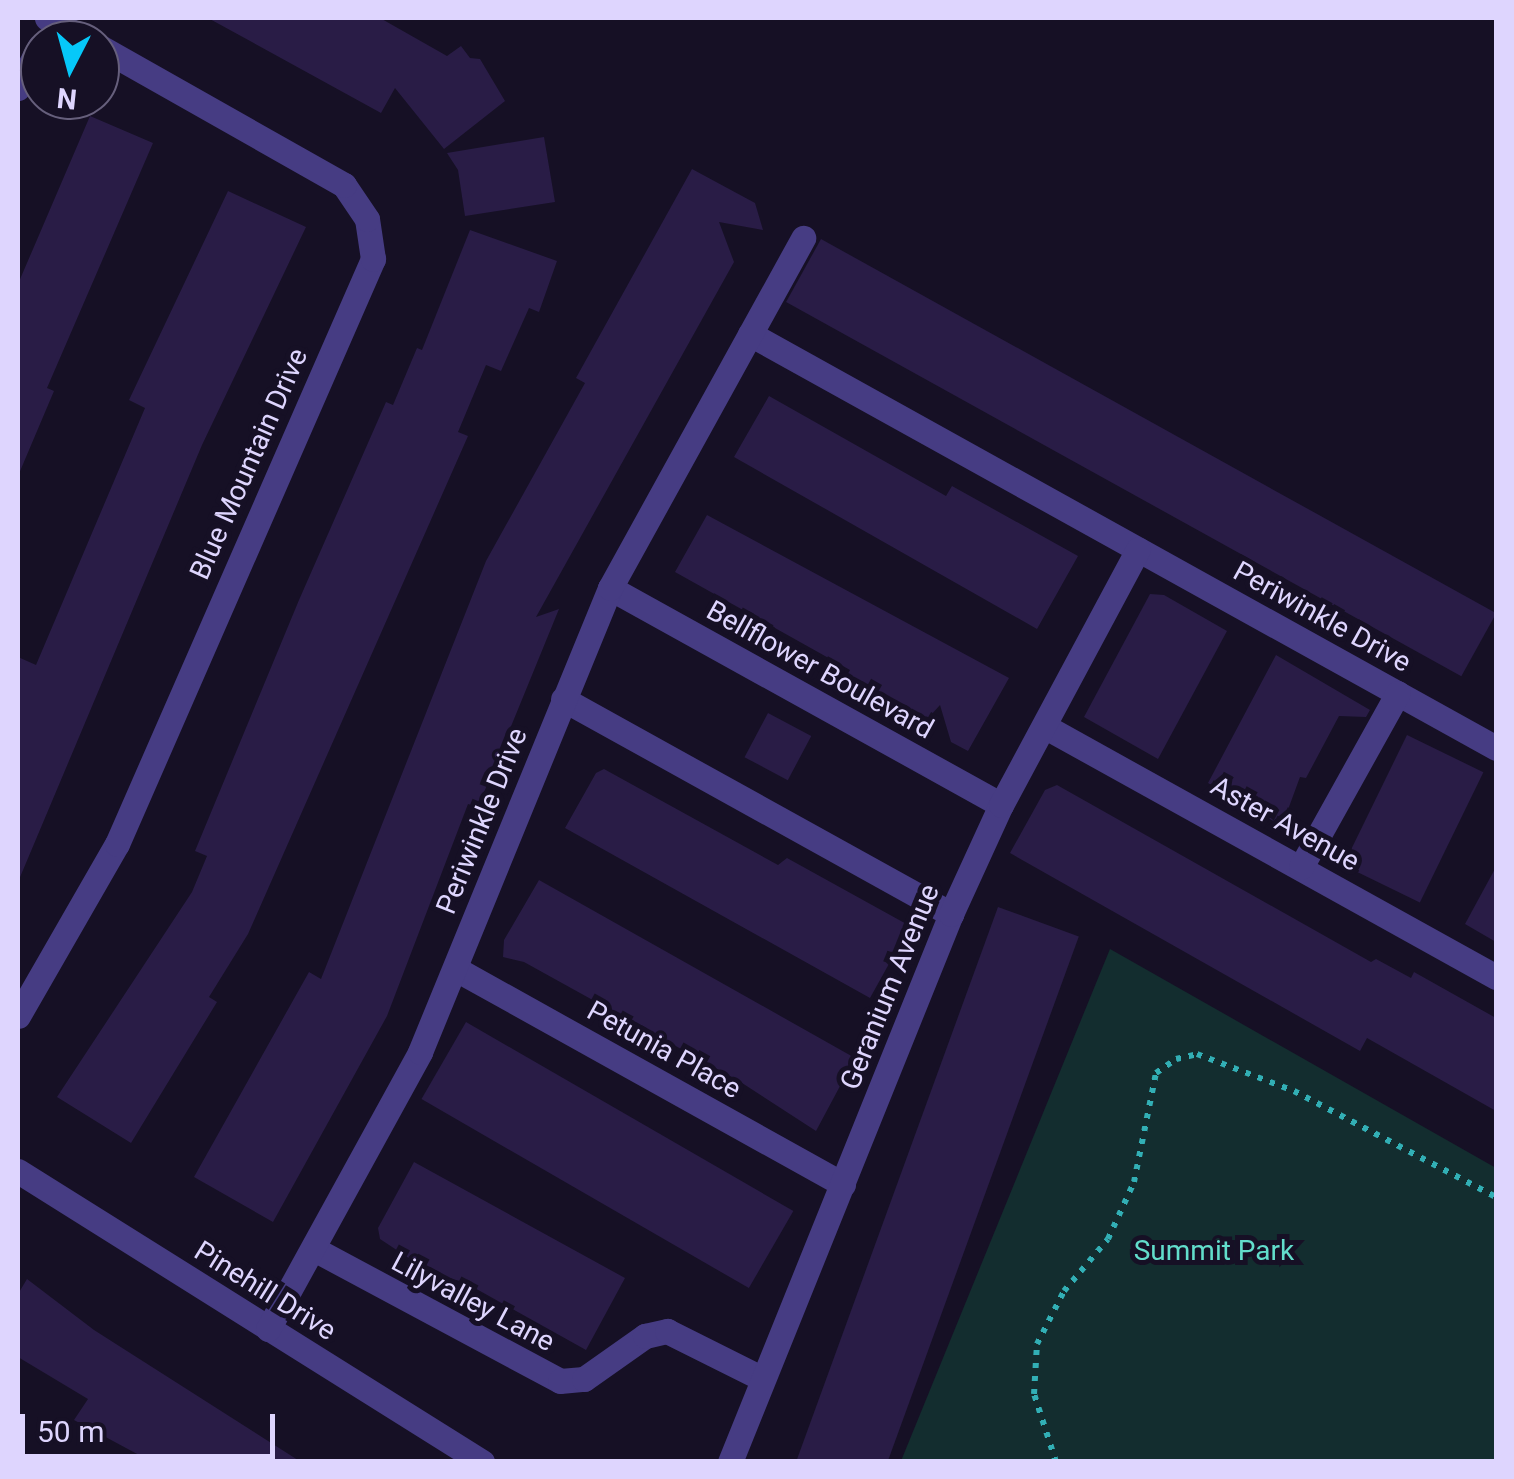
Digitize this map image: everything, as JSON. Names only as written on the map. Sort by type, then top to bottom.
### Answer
[{"type":"street","name":"Blue Mountain Drive","points":[[18,1016],[118,844],[373,260],[367,219],[344,184],[120,58]]},
{"type":"street","name":"Periwinkle Drive","points":[[268,1329],[420,1052],[610,588],[803,238]]},
{"type":"street","name":"Periwinkle Drive","points":[[750,334],[1496,748]]},
{"type":"street","name":"Geranium Avenue","points":[[730,1462],[951,914],[1000,806],[1138,549]]},
{"type":"street","name":"Bellflower Boulevard","points":[[610,588],[1000,806]]},
{"type":"street","points":[[1301,867],[1398,693]]},
{"type":"street","points":[[563,699],[951,914]]},
{"type":"street","name":"Aster Avenue","points":[[1044,726],[1496,977]]},
{"type":"street","name":"Petunia Place","points":[[456,970],[843,1184]]},
{"type":"street","name":"Pinehill Drive","points":[[18,1170],[482,1462]]},
{"type":"street","name":"Lilyvalley Lane","points":[[314,1249],[560,1380],[584,1379],[645,1336],[668,1332],[764,1379]]},
{"type":"path","points":[[1056,1462],[1034,1394],[1037,1344],[1064,1291],[1108,1239],[1134,1182],[1156,1073],[1176,1059],[1197,1054],[1294,1091],[1496,1197]]},
{"type":"green space","name":"Summit Park","points":[[1110,949],[1496,1168],[1496,1461],[901,1461]]},
{"type":"building","points":[[208,18],[380,18],[447,56],[461,46],[470,58],[480,59],[505,101],[444,149],[395,88],[381,113]]},
{"type":"building","points":[[88,120],[99,120],[153,143],[47,388],[54,391],[18,476],[18,284]]},
{"type":"building","points":[[544,137],[555,202],[465,216],[458,170],[447,153]]},
{"type":"building","points":[[692,169],[755,203],[763,230],[719,222],[734,262],[536,617],[559,609],[478,807],[468,804],[387,1016],[273,1222],[194,1177],[309,972],[321,979],[486,561],[585,383],[576,378]]},
{"type":"building","points":[[228,191],[306,227],[202,445],[18,882],[18,657],[36,665],[145,408],[129,400]]},
{"type":"building","points":[[470,230],[557,261],[539,312],[529,308],[501,371],[486,365],[458,432],[468,436],[248,934],[209,997],[217,1002],[131,1143],[57,1097],[192,892],[207,856],[195,851],[299,600],[386,402],[393,405],[417,348],[422,350]]},
{"type":"building","points":[[821,239],[1496,613],[1461,676],[786,302]]},
{"type":"building","points":[[769,396],[946,496],[952,486],[1078,556],[1037,629],[734,457]]},
{"type":"building","points":[[707,515],[1009,678],[968,751],[951,742],[940,705],[922,725],[844,681],[850,670],[675,572]]},
{"type":"building","points":[[1150,594],[1164,595],[1227,631],[1158,759],[1084,717]]},
{"type":"building","points":[[1276,655],[1370,710],[1366,717],[1339,716],[1306,778],[1300,777],[1282,826],[1208,783]]},
{"type":"building","points":[[768,713],[811,736],[788,780],[745,757]]},
{"type":"building","points":[[1407,735],[1483,772],[1420,903],[1343,865]]},
{"type":"building","points":[[604,769],[778,865],[787,858],[910,926],[870,998],[565,828],[596,773]]},
{"type":"building","points":[[1057,785],[1371,962],[1376,959],[1411,978],[1414,972],[1496,1018],[1496,1111],[1367,1038],[1360,1051],[1010,853],[1045,790]]},
{"type":"building","points":[[1496,867],[1496,942],[1465,924]]},
{"type":"building","points":[[539,880],[855,1058],[816,1131],[739,1081],[524,962],[503,957],[504,940]]},
{"type":"building","points":[[998,907],[1079,936],[888,1462],[796,1462]]},
{"type":"building","points":[[466,1022],[793,1211],[749,1288],[422,1099]]},
{"type":"building","points":[[414,1162],[625,1278],[586,1350],[464,1282],[433,1274],[380,1239],[378,1228]]},
{"type":"building","points":[[27,1279],[94,1330],[301,1462],[152,1462],[74,1420],[88,1399],[18,1357],[18,1294]]}]
